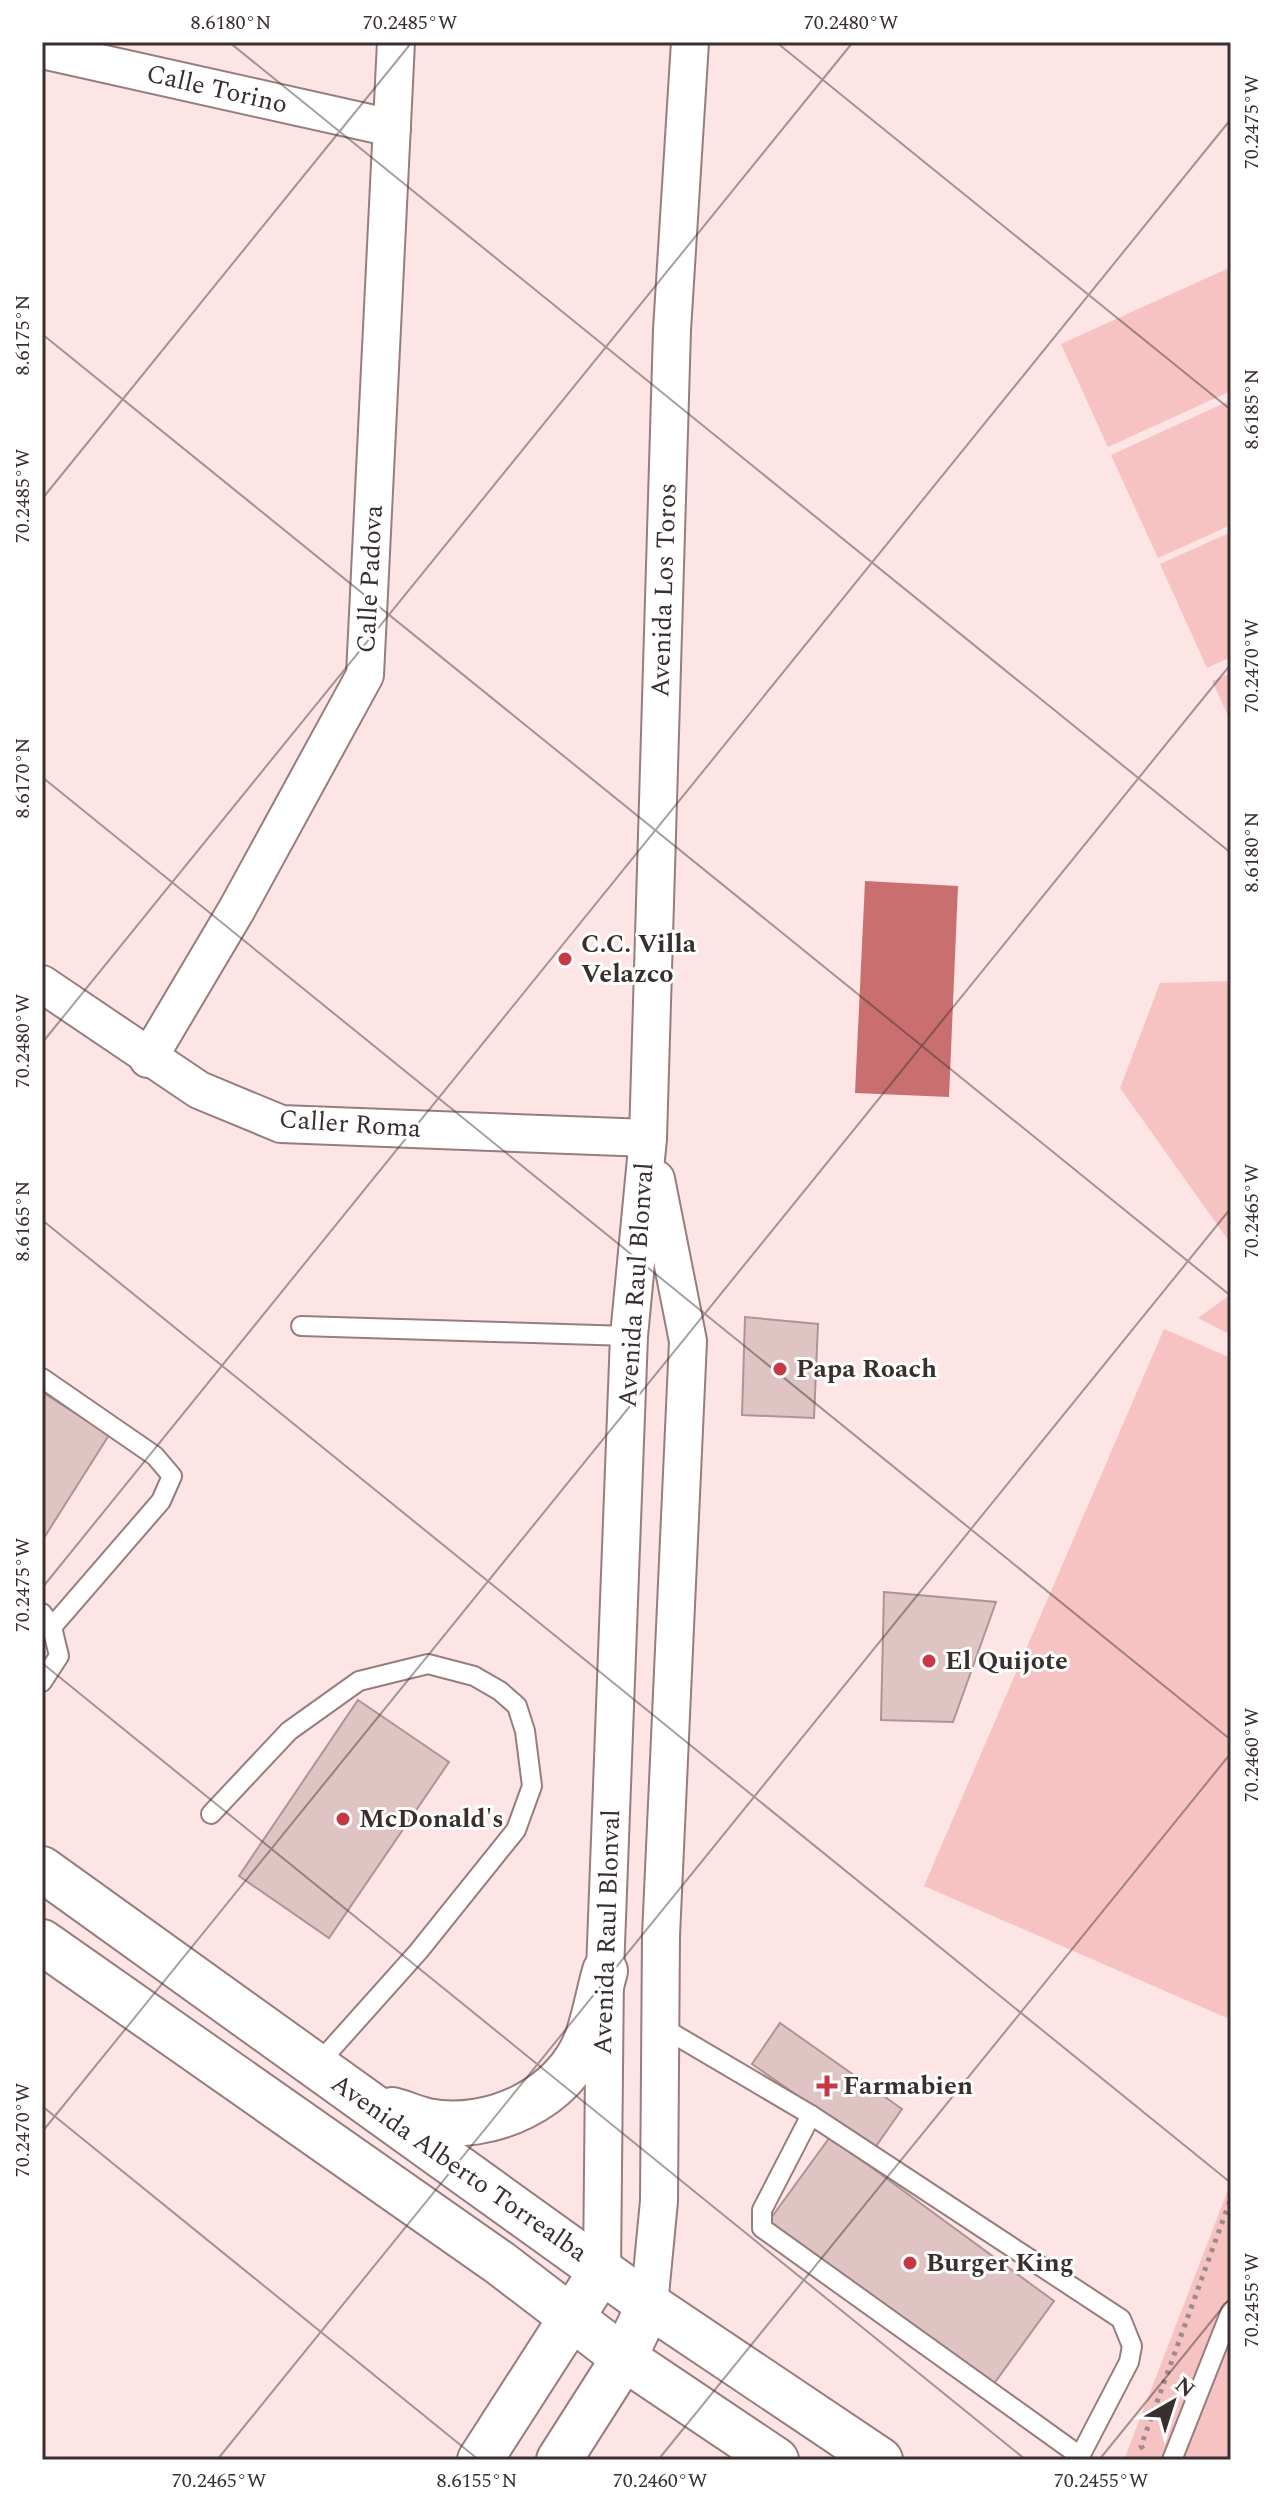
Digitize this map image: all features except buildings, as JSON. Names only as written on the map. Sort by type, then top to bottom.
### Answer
[{"type":"main road","name":"Avenida Alberto Torrealba","points":[[42,1869],[649,2305],[880,2460]]},
{"type":"main road","name":"Avenida Alberto Torrealba","points":[[42,1942],[500,2263],[624,2358],[776,2460]]},
{"type":"main road","points":[[369,2103],[428,2121],[460,2123],[503,2114],[537,2102],[560,2081],[587,2039],[605,1971]]},
{"type":"main road","points":[[480,2460],[602,2270]]},
{"type":"main road","name":"Avenida Raul Blonval","points":[[559,2460],[624,2358],[649,2305]]},
{"type":"street","name":"Calle Padova","points":[[148,1059],[237,909],[365,675],[396,42]]},
{"type":"street","name":"Avenida Los Toros","points":[[648,1138],[672,330],[690,42]]},
{"type":"street","name":"Calle Torino","points":[[42,50],[392,128]]},
{"type":"street","name":"Caller Roma","points":[[42,984],[148,1059],[199,1090],[281,1124],[648,1138]]},
{"type":"street","name":"Avenida Raul Blonval","points":[[602,2270],[605,1971],[629,1336],[648,1138]]},
{"type":"street","name":"Avenida Raul Blonval","points":[[648,1138],[688,1341],[661,1936],[659,2201],[649,2305]]},
{"type":"lane","points":[[301,1326],[629,1336]]},
{"type":"lane","points":[[42,1378],[155,1456],[172,1476],[161,1501],[47,1620],[59,1656],[42,1682]]},
{"type":"lane","points":[[211,1814],[289,1731],[359,1681],[428,1664],[474,1676],[517,1706],[525,1731],[532,1786],[516,1830],[418,1952],[316,2066]]},
{"type":"lane","points":[[660,2026],[811,2115],[1121,2319],[1132,2346],[1129,2362],[1079,2458],[762,2228],[762,2210],[811,2115]]},
{"type":"lane","points":[[1172,2460],[1231,2311]]},
{"type":"path","points":[[1146,2453],[1141,2446],[1231,2198]]},
{"type":"shaded area","points":[[1231,267],[1231,391],[1108,447],[1061,344]]},
{"type":"shaded area","points":[[1231,400],[1231,525],[1158,558],[1111,455]]},
{"type":"shaded area","points":[[1231,532],[1231,657],[1207,668],[1160,564]]},
{"type":"shaded area","points":[[1231,673],[1231,722],[1212,681]]},
{"type":"shaded area","points":[[865,881],[958,886],[949,1097],[855,1093]]},
{"type":"shaded area","points":[[1231,981],[1231,1244],[1120,1088],[1160,983]]},
{"type":"shaded area","points":[[1231,1294],[1231,1335],[1198,1318]]},
{"type":"shaded area","points":[[1164,1329],[1231,1358],[1231,2010],[1227,2018],[924,1886]]},
{"type":"shaded area","points":[[1231,2182],[1231,2460],[1124,2460]]},
{"type":"place","name":"C.C. Villa Velazco","points":[[565,959]]},
{"type":"place","name":"Papa Roach","points":[[780,1369]]},
{"type":"place","name":"El Quijote","points":[[929,1661]]},
{"type":"place","name":"McDonald's","points":[[343,1819]]},
{"type":"place","name":"Farmabien","points":[[827,2086]]},
{"type":"place","name":"Burger King","points":[[910,2263]]}]
